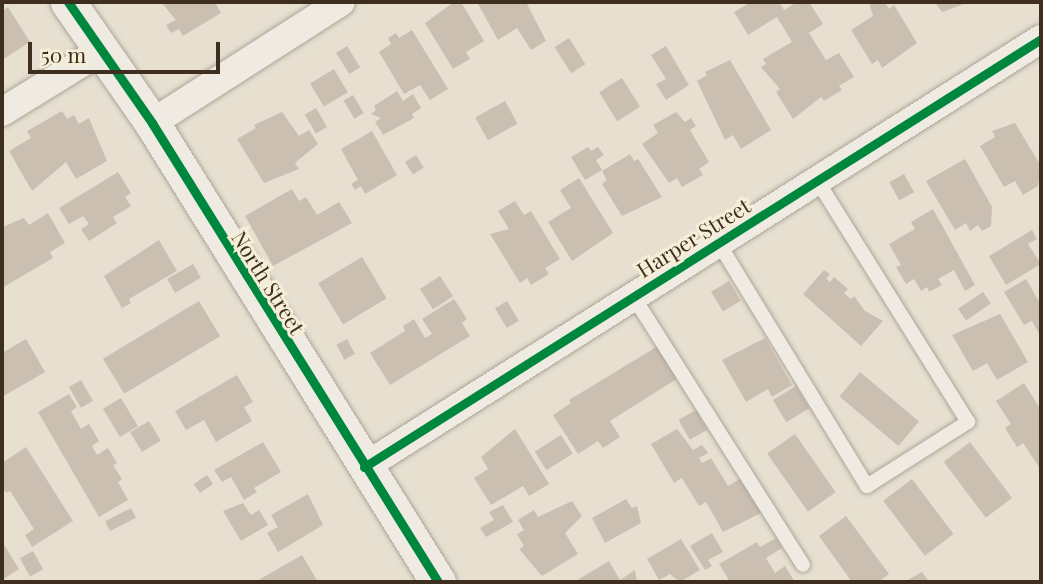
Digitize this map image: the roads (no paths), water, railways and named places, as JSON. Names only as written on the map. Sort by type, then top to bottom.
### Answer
[{"type":"street","name":"North Street","points":[[68,2],[99,51],[152,123],[438,582]]},
{"type":"street","points":[[152,123],[341,2]]},
{"type":"street","name":"Harper Street","points":[[364,467],[1041,39]]},
{"type":"street","points":[[2,112],[99,51]]},
{"type":"lane","points":[[718,242],[867,486],[968,422],[817,180]]},
{"type":"lane","points":[[633,296],[803,565]]}]
